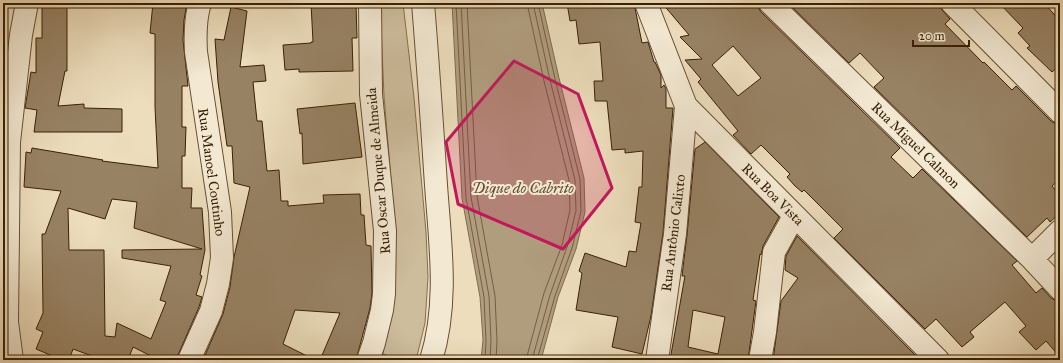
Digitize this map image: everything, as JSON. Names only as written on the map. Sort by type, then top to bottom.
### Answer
[{"type":"street","points":[[12,360],[7,322],[9,142],[21,35],[27,3]]},
{"type":"street","name":"Rua Manoel Coutinho","points":[[190,360],[212,312],[222,258],[220,212],[194,33],[196,14],[200,3]]},
{"type":"street","name":"Rua Oscar Duque de Almeida","points":[[368,360],[374,344],[382,310],[384,294],[385,231],[371,94],[370,3]]},
{"type":"street","points":[[423,3],[442,275],[440,325],[431,360]]},
{"type":"street","name":"Rua Boa Vista","points":[[646,3],[686,106],[938,360]]},
{"type":"street","name":"Rua Miguel Calmon","points":[[770,3],[1032,259],[1060,289]]},
{"type":"street","points":[[952,3],[1060,112]]},
{"type":"street","name":"Rua Antônio Calixto","points":[[657,360],[675,234],[686,106]]},
{"type":"street","points":[[760,360],[765,332],[774,252],[794,216]]},
{"type":"street","points":[[1032,259],[1060,231]]},
{"type":"highlighted area","points":[[514,61],[578,94],[612,188],[563,249],[458,204],[446,142]]},
{"type":"shaded area","points":[[380,3],[403,3],[414,98],[426,232],[428,277],[425,323],[416,360],[400,360],[383,354],[390,312],[395,228],[384,96]]},
{"type":"water","name":"Dique do Cabrito","points":[[452,3],[542,3],[584,178],[585,212],[576,249],[558,297],[541,360],[481,360],[483,340],[480,297],[462,198]]},
{"type":"building","points":[[42,3],[67,3],[67,71],[65,71],[58,106],[84,104],[84,108],[122,109],[122,132],[34,132],[37,110],[25,108],[31,72],[36,73],[36,38],[42,38]]},
{"type":"building","points":[[153,3],[187,3],[183,40],[188,86],[182,86],[182,127],[186,127],[185,156],[182,156],[182,188],[192,188],[191,208],[202,208],[205,250],[200,275],[202,276],[196,295],[202,297],[177,360],[159,360],[133,347],[128,360],[103,360],[73,349],[69,360],[62,360],[36,349],[43,332],[36,329],[43,313],[42,234],[45,234],[61,191],[24,187],[26,152],[31,153],[32,148],[103,160],[102,161],[158,168],[155,107],[155,34],[150,33]],"holes":[[[112,199],[137,202],[134,228],[202,249],[122,250],[122,258],[171,266],[160,300],[166,302],[151,339],[117,323],[115,337],[105,336],[104,250],[69,250],[68,208],[105,219]]]},
{"type":"building","points":[[311,3],[356,3],[357,38],[352,38],[353,71],[299,72],[299,69],[285,70],[283,45],[313,42]]},
{"type":"building","points":[[567,3],[599,3],[600,7],[634,3],[642,43],[648,42],[654,62],[661,75],[661,88],[664,85],[666,89],[666,108],[673,108],[663,233],[651,316],[642,354],[612,347],[618,317],[576,310],[582,273],[579,271],[585,253],[626,267],[629,251],[636,252],[641,223],[635,222],[639,187],[642,187],[643,151],[625,153],[625,149],[612,150],[607,101],[595,101],[594,81],[603,81],[600,42],[579,44],[576,20],[570,21]]},
{"type":"building","points":[[662,3],[758,3],[758,7],[761,12],[900,148],[891,157],[913,178],[922,169],[1017,261],[1012,265],[1036,293],[1042,288],[1051,298],[1056,301],[1060,301],[1060,357],[1046,341],[1036,350],[1019,332],[1026,326],[1005,302],[970,332],[974,337],[962,347],[936,319],[925,329],[834,238],[843,229],[804,190],[802,192],[795,186],[787,177],[790,174],[761,145],[751,154],[733,135],[738,131],[698,82],[701,79],[685,60],[702,59],[680,37],[689,35]],"holes":[[[733,46],[761,78],[738,96],[712,65]]]},
{"type":"building","points":[[788,3],[940,3],[940,7],[950,19],[945,24],[983,63],[984,62],[1012,90],[1016,86],[1051,121],[1056,124],[1060,124],[1060,179],[1052,186],[1060,196],[1060,213],[1050,222],[1047,218],[1027,237],[874,87],[884,78],[860,53],[849,63]]},
{"type":"building","points":[[999,3],[1044,3],[1060,21],[1060,65],[1052,72],[1027,48],[1030,46],[1018,33],[1023,28]]},
{"type":"building","points":[[231,7],[247,11],[240,67],[264,65],[266,81],[253,82],[257,121],[262,121],[267,171],[279,170],[281,201],[288,201],[288,206],[324,203],[323,195],[360,194],[361,215],[364,215],[366,245],[371,246],[372,293],[370,308],[356,360],[320,360],[340,313],[295,310],[283,344],[315,360],[203,360],[223,314],[230,287],[234,257],[250,187],[234,183],[232,146],[227,146],[218,82],[215,39],[224,40]]},
{"type":"building","points":[[355,103],[362,157],[303,164],[302,133],[300,134],[297,109]]},
{"type":"building","points":[[705,142],[779,217],[763,246],[761,255],[760,254],[753,300],[756,301],[748,360],[670,360],[685,276],[682,276],[695,149]],"holes":[[[693,310],[725,317],[718,354],[688,347]]]},
{"type":"building","points":[[797,236],[920,360],[773,360],[781,301],[798,278],[785,270],[786,256]]}]
